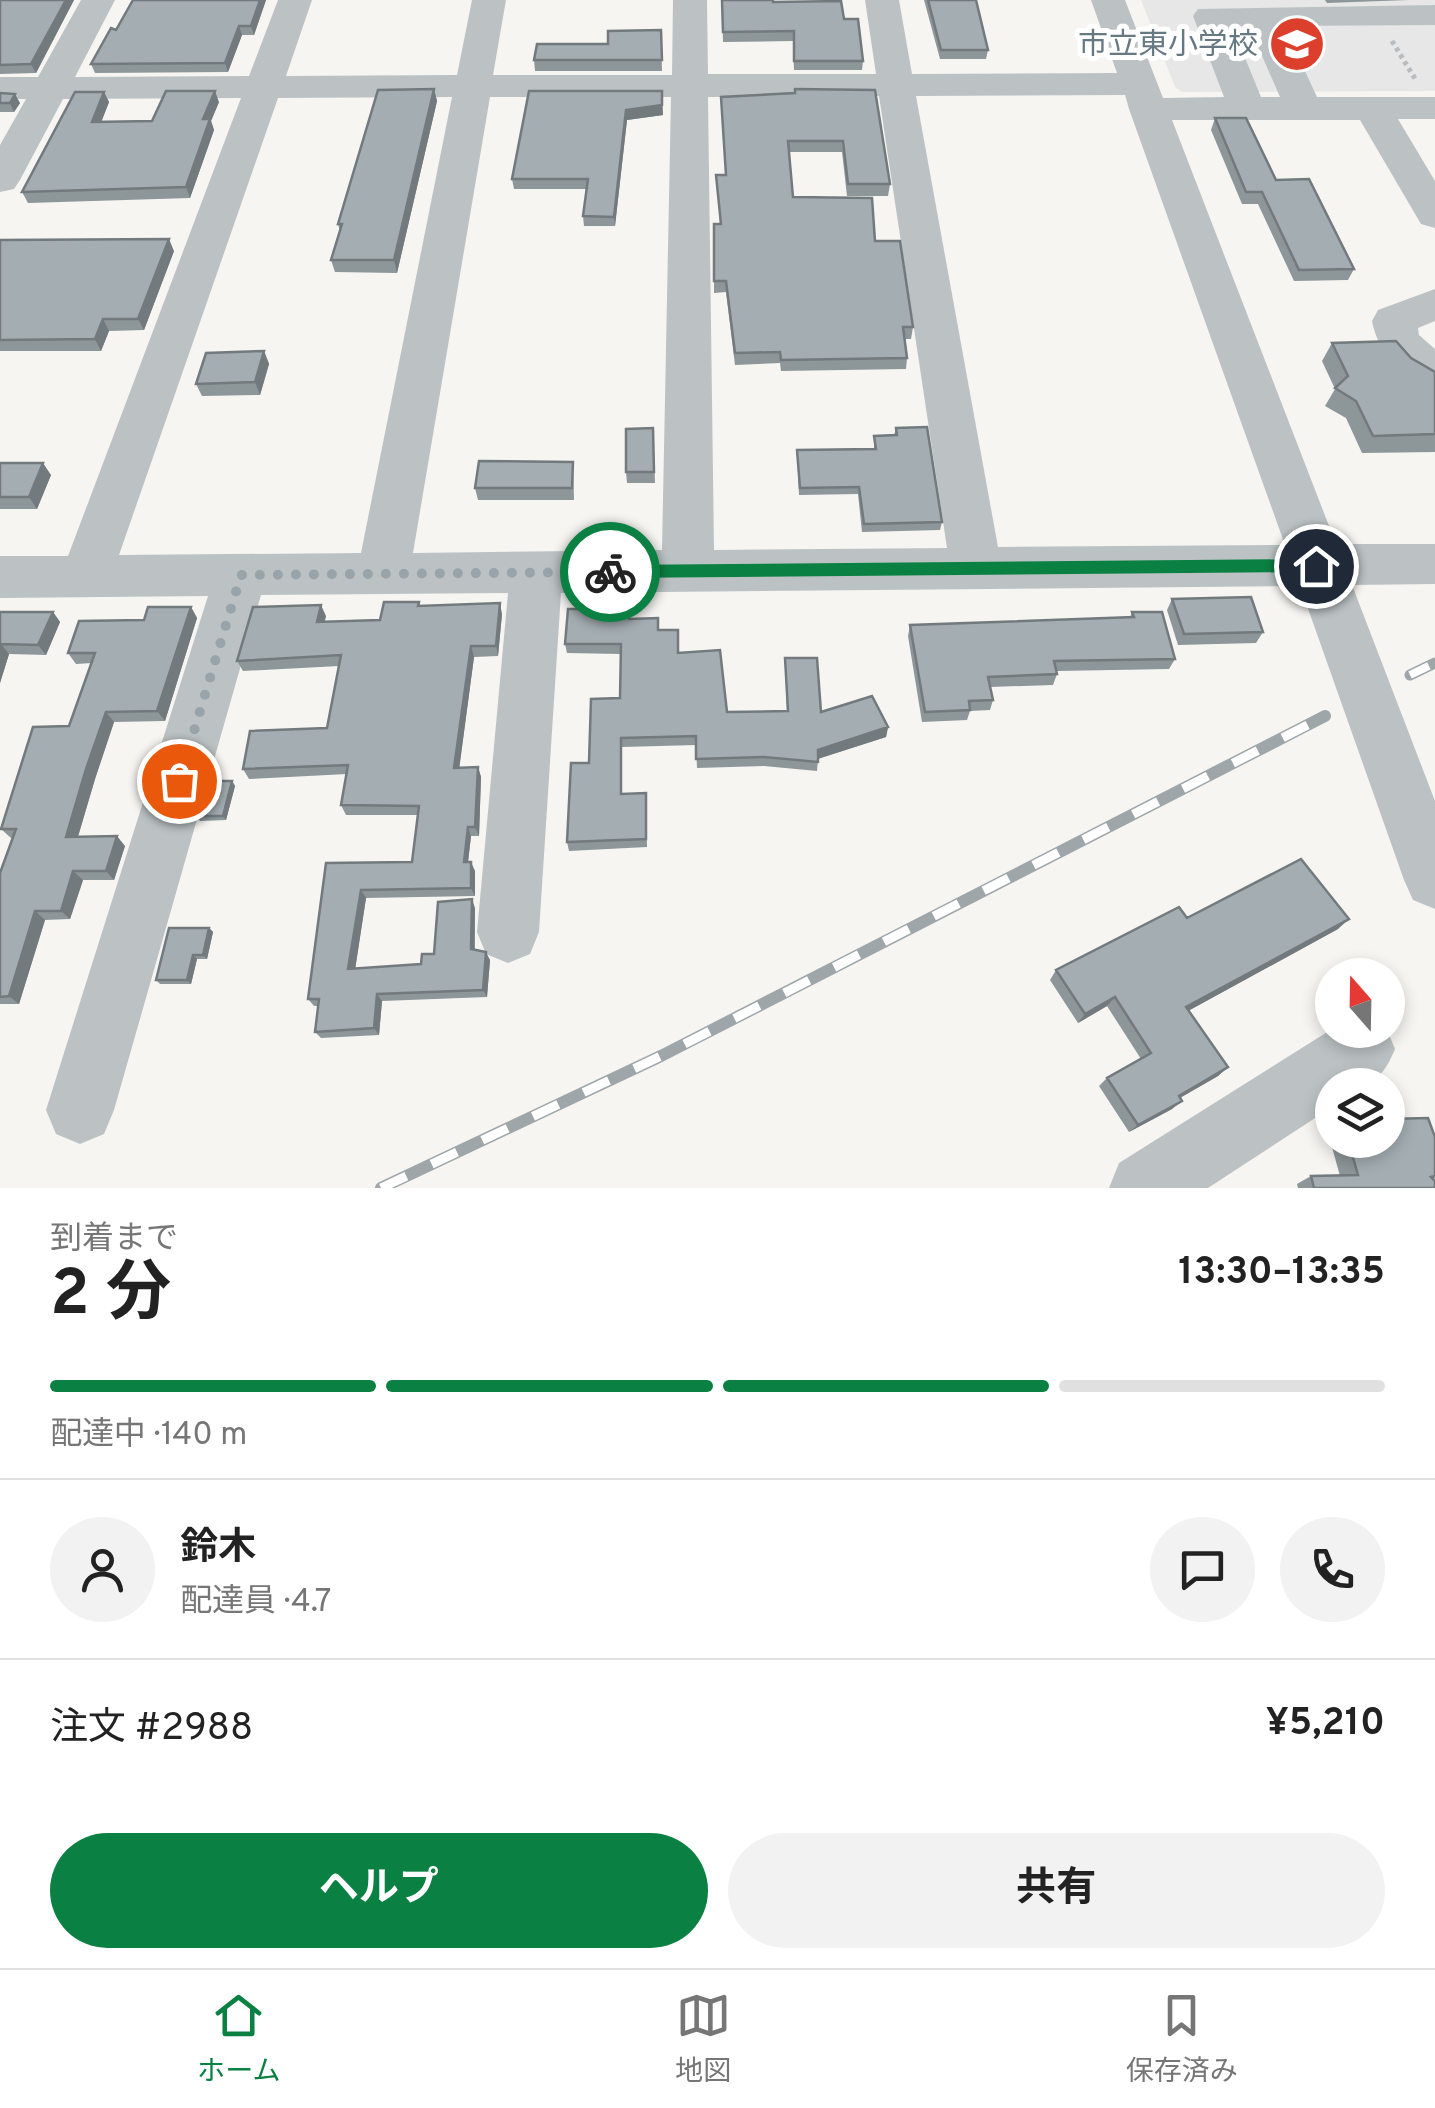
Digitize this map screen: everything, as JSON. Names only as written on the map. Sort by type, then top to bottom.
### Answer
[{"type":"street","points":[[0,180],[98,0]]},
{"type":"street","points":[[86,576],[295,0]]},
{"type":"street","points":[[382,574],[488,0]]},
{"type":"street","points":[[688,571],[690,0]]},
{"type":"street","points":[[882,0],[976,568]]},
{"type":"street","points":[[1108,0],[1435,880]]},
{"type":"street","points":[[1206,8],[1247,108]]},
{"type":"street","points":[[1206,8],[1262,16],[1435,15]]},
{"type":"street","points":[[1262,16],[1304,108]]},
{"type":"street","points":[[0,88],[896,85],[1144,96],[1247,108],[1372,108],[1427,96]]},
{"type":"street","points":[[1372,108],[1435,215]]},
{"type":"street","points":[[1435,304],[1394,321],[1398,340],[1435,374]]},
{"type":"street","points":[[0,577],[1435,564]]},
{"type":"street","points":[[508,932],[536,572]]},
{"type":"street","points":[[80,1110],[241,575]]},
{"type":"street","points":[[1144,1188],[1362,1049]]},
{"type":"path","points":[[1376,15],[1427,96]]},
{"type":"shaded area","name":"市立東小学校","points":[[1141,0],[1435,0],[1435,91],[1182,92],[1175,87]]},
{"type":"building","points":[[0,0],[66,0],[31,64],[0,65]]},
{"type":"building","points":[[133,0],[260,0],[251,26],[239,26],[225,63],[91,64],[111,28],[116,30]]},
{"type":"building","points":[[722,0],[841,1],[844,19],[858,19],[863,61],[794,61],[794,31],[723,32]]},
{"type":"building","points":[[928,0],[976,0],[988,50],[941,50]]},
{"type":"building","points":[[661,30],[662,60],[534,60],[537,44],[608,44],[608,31]]},
{"type":"building","points":[[434,89],[394,260],[331,260],[378,90]]},
{"type":"building","points":[[795,89],[875,90],[890,184],[848,184],[843,141],[788,141],[793,197],[872,198],[875,241],[900,241],[913,327],[903,327],[907,358],[781,360],[780,352],[735,353],[726,281],[714,281],[714,224],[721,224],[716,175],[726,175],[721,97],[795,93]]},
{"type":"building","points":[[166,91],[215,91],[203,119],[210,119],[186,187],[22,192],[75,92],[104,92],[92,122],[152,121]]},
{"type":"building","points":[[529,91],[662,91],[662,105],[626,110],[614,217],[583,216],[588,179],[512,179]]},
{"type":"building","points":[[0,93],[15,94],[10,103],[0,103]]},
{"type":"building","points":[[1215,118],[1246,118],[1276,180],[1309,179],[1354,269],[1299,270],[1262,192],[1246,192]]},
{"type":"building","points":[[169,239],[138,319],[103,319],[95,339],[0,340],[0,240]]},
{"type":"building","points":[[1396,341],[1411,358],[1435,372],[1435,434],[1373,436],[1356,401],[1335,388],[1348,376],[1332,343]]},
{"type":"building","points":[[264,351],[255,382],[196,384],[206,353]]},
{"type":"building","points":[[927,427],[942,522],[864,524],[859,487],[800,488],[797,450],[876,449],[874,436],[897,435],[896,428]]},
{"type":"building","points":[[653,428],[654,472],[626,472],[626,429]]},
{"type":"building","points":[[479,461],[573,462],[572,488],[475,488]]},
{"type":"building","points":[[0,463],[43,463],[29,497],[0,497]]},
{"type":"building","points":[[1251,597],[1263,632],[1184,634],[1172,599]]},
{"type":"building","points":[[384,602],[419,602],[418,606],[500,603],[496,646],[471,646],[454,768],[478,767],[475,827],[468,827],[464,862],[471,862],[471,888],[361,890],[348,969],[421,964],[422,954],[434,954],[438,902],[472,899],[471,949],[486,952],[483,990],[377,994],[374,1028],[315,1032],[319,999],[308,999],[326,863],[412,862],[419,806],[341,805],[348,765],[243,769],[250,731],[327,728],[341,655],[237,661],[253,607],[321,605],[317,622],[380,620]]},
{"type":"building","points":[[148,607],[191,607],[157,711],[106,712],[66,837],[117,836],[106,871],[73,871],[61,911],[35,911],[9,996],[0,997],[0,873],[16,829],[1,829],[33,727],[69,726],[95,653],[68,653],[79,621],[144,620]]},
{"type":"building","points":[[568,609],[629,609],[629,619],[658,618],[658,630],[678,630],[678,653],[720,650],[727,712],[788,711],[785,658],[817,658],[821,712],[872,696],[888,727],[818,750],[818,762],[764,757],[696,759],[696,736],[621,738],[621,794],[646,793],[646,839],[567,842],[571,763],[589,763],[591,699],[620,698],[621,644],[565,644]]},
{"type":"building","points":[[0,612],[53,612],[38,645],[1,644],[0,648]]},
{"type":"building","points":[[1132,612],[1162,612],[1175,659],[1054,661],[1057,674],[988,677],[993,700],[969,701],[970,710],[925,712],[910,625],[1134,617]]},
{"type":"building","points":[[207,781],[232,781],[223,816],[197,816]]},
{"type":"building","points":[[1301,859],[1349,919],[1186,1007],[1228,1067],[1179,1096],[1182,1101],[1138,1125],[1107,1078],[1151,1053],[1115,997],[1085,1014],[1056,970],[1179,907],[1187,918]]},
{"type":"building","points":[[169,928],[209,928],[203,955],[193,955],[187,980],[156,980]]},
{"type":"building","points":[[1428,1118],[1435,1137],[1435,1176],[1431,1177],[1435,1188],[1314,1188],[1311,1176],[1358,1175],[1353,1158],[1405,1158],[1405,1119]]},
{"type":"railway","points":[[1410,675],[1435,663]]},
{"type":"railway","points":[[381,1188],[661,1056],[1325,716]]},
{"type":"way so far","points":[[179,781],[241,575],[610,572]]},
{"type":"place","name":"市立東小学校","points":[[1297,44]]},
{"type":"route","points":[[610,572],[1316,566]]}]
